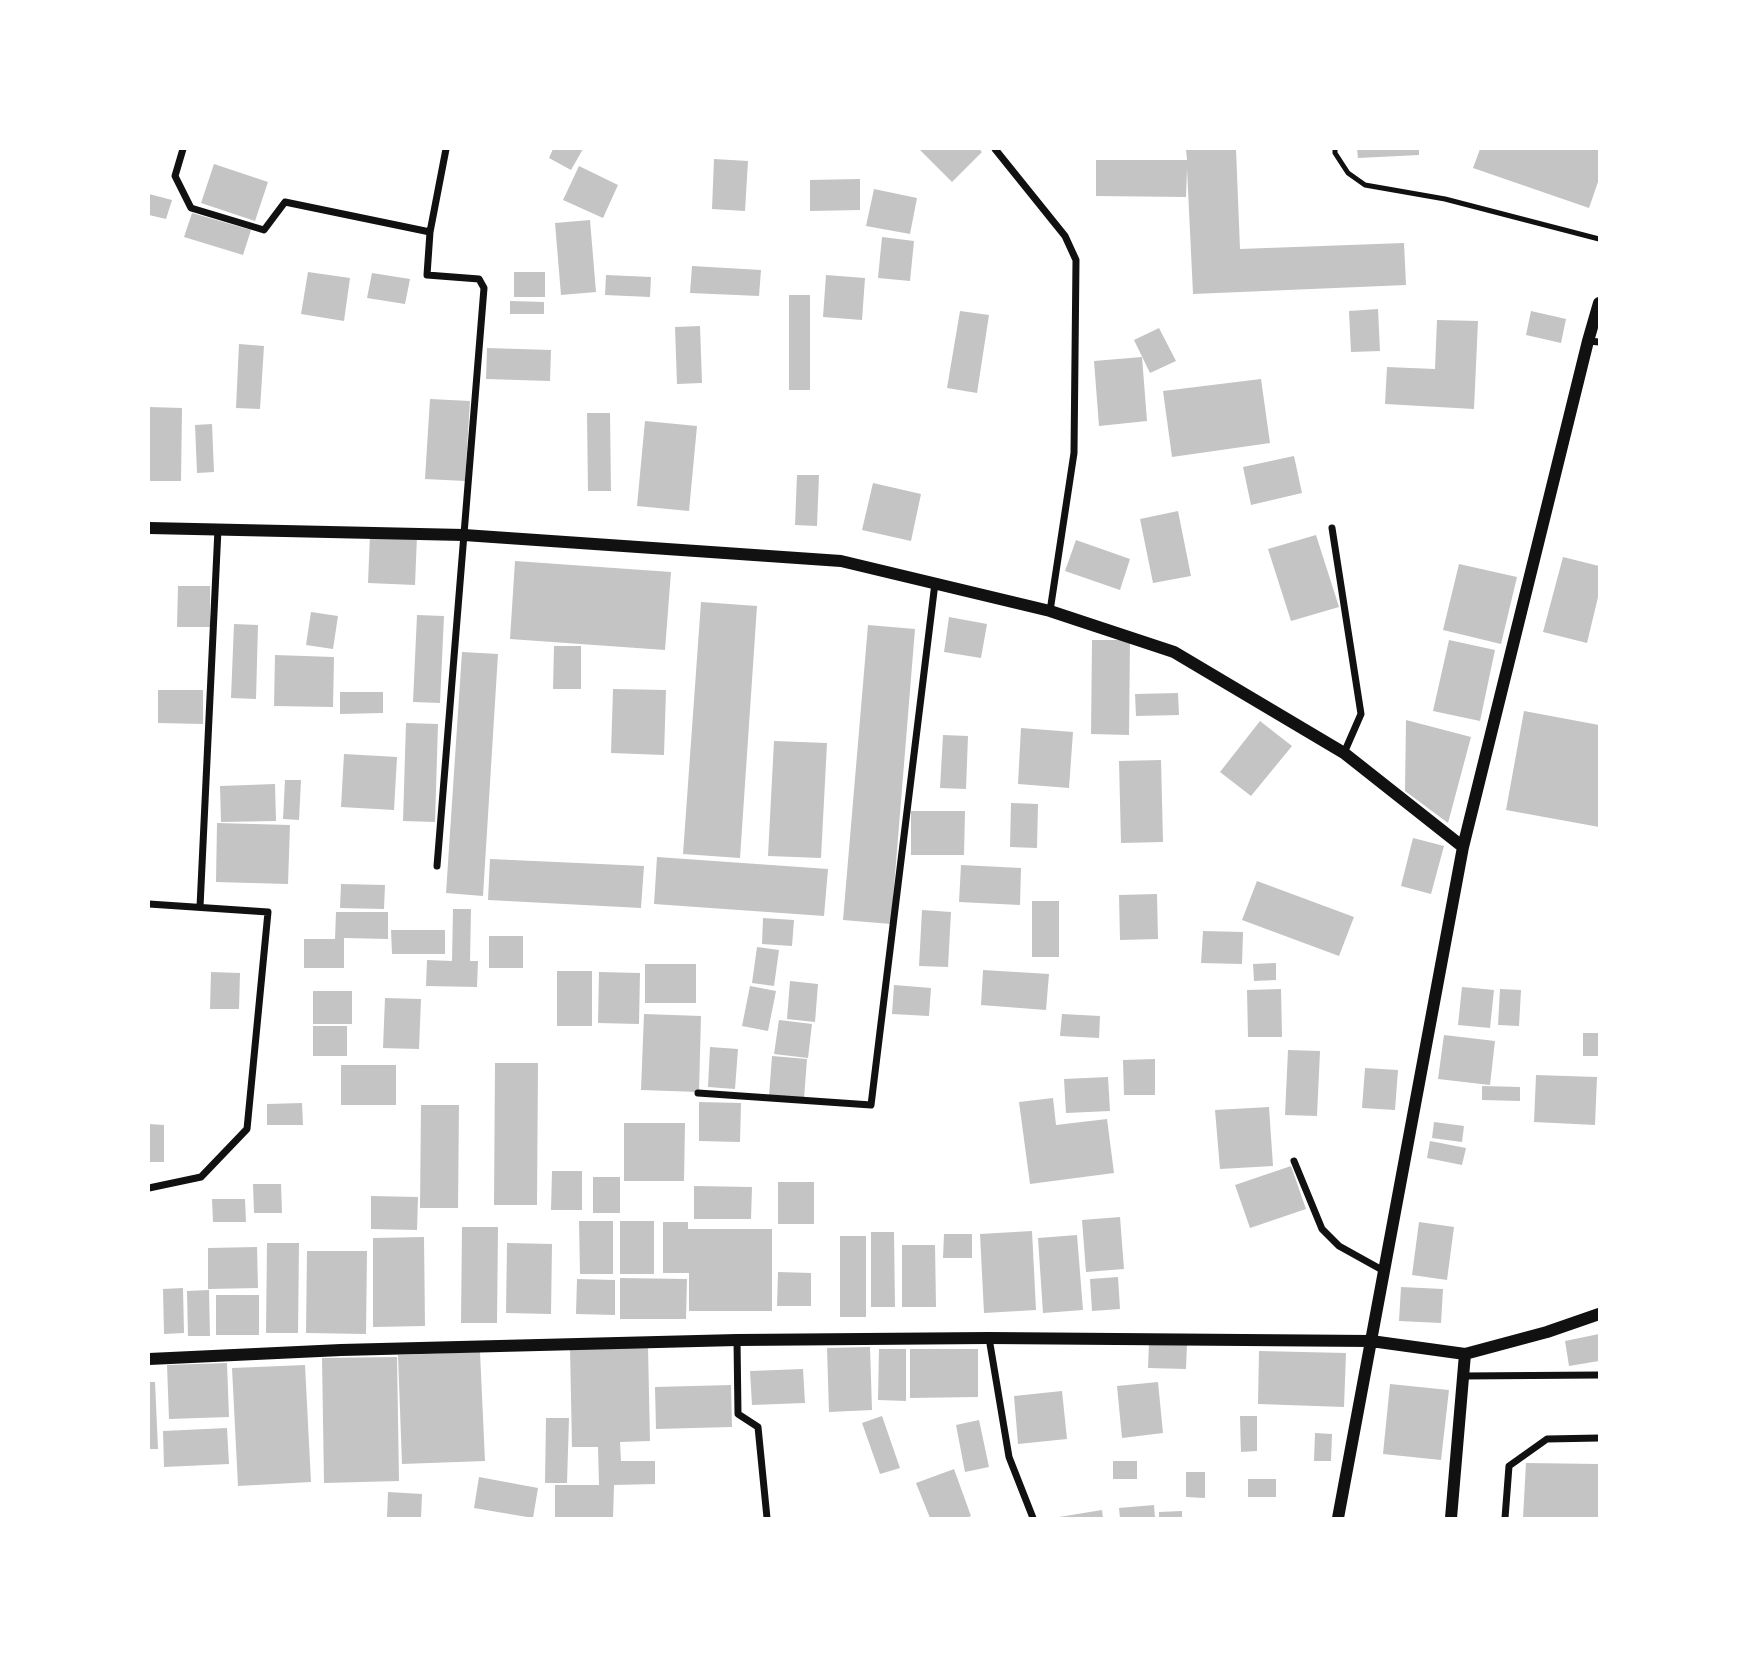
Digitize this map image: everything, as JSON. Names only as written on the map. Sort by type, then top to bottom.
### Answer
[{"type":"street","points":[[183,149],[175,176],[191,208],[264,230],[285,202],[430,232]]},
{"type":"street","points":[[437,866],[484,288],[479,279],[427,275],[430,232],[446,149]]},
{"type":"street","points":[[995,149],[1065,236],[1076,260],[1074,453],[1050,611]]},
{"type":"street","points":[[1338,1518],[1463,846],[1593,342],[1599,303]]},
{"type":"street","points":[[149,528],[464,535],[841,561],[935,583],[1050,611],[1174,652],[1345,753],[1463,846]]},
{"type":"street","points":[[1332,528],[1361,714],[1345,753]]},
{"type":"street","points":[[200,907],[218,529]]},
{"type":"street","points":[[698,1093],[871,1105],[935,583]]},
{"type":"street","points":[[149,904],[268,912],[247,1129],[201,1177],[149,1188]]},
{"type":"street","points":[[1294,1161],[1321,1229],[1339,1246],[1385,1271]]},
{"type":"street","points":[[149,1359],[341,1350],[737,1340],[989,1338],[1371,1341],[1465,1354],[1547,1332],[1599,1314]]},
{"type":"street","points":[[989,1338],[1009,1457],[1033,1518]]},
{"type":"street","points":[[737,1340],[738,1414],[758,1427],[767,1518]]},
{"type":"street","points":[[1451,1518],[1465,1354]]},
{"type":"street","points":[[1463,1376],[1599,1375]]},
{"type":"street","points":[[1505,1518],[1509,1466],[1547,1438],[1599,1438]]},
{"type":"lane","points":[[1335,149],[1348,173],[1366,185],[1445,199],[1599,239]]},
{"type":"building","points":[[553,149],[583,149],[571,170],[549,158]]},
{"type":"building","points":[[919,149],[979,149],[982,152],[952,182]]},
{"type":"building","points":[[1186,149],[1236,149],[1240,249],[1404,243],[1406,285],[1193,294],[1187,169],[1186,197],[1096,196],[1096,160],[1187,160]]},
{"type":"building","points":[[1357,149],[1419,149],[1419,155],[1358,158]]},
{"type":"building","points":[[1480,149],[1599,149],[1599,179],[1589,208],[1473,168]]},
{"type":"building","points":[[714,159],[748,161],[745,211],[712,209]]},
{"type":"building","points":[[214,164],[268,182],[255,221],[201,203]]},
{"type":"building","points":[[579,166],[618,185],[603,218],[563,200]]},
{"type":"building","points":[[860,179],[860,210],[810,211],[810,180]]},
{"type":"building","points":[[874,189],[917,198],[910,234],[866,226]]},
{"type":"building","points":[[149,194],[172,200],[166,219],[149,215]]},
{"type":"building","points":[[192,213],[251,230],[243,255],[184,237]]},
{"type":"building","points":[[590,220],[596,292],[561,295],[555,223]]},
{"type":"building","points":[[882,237],[914,241],[910,281],[878,278]]},
{"type":"building","points":[[692,266],[761,270],[759,296],[690,293]]},
{"type":"building","points":[[308,272],[350,278],[344,321],[301,314]]},
{"type":"building","points":[[514,272],[545,272],[545,297],[514,297]]},
{"type":"building","points":[[372,273],[410,279],[405,304],[367,298]]},
{"type":"building","points":[[606,275],[651,277],[650,297],[605,295]]},
{"type":"building","points":[[826,275],[865,278],[862,320],[823,317]]},
{"type":"building","points":[[789,295],[810,295],[810,390],[789,390]]},
{"type":"building","points":[[510,301],[544,302],[544,314],[510,314]]},
{"type":"building","points":[[1378,309],[1380,351],[1351,352],[1349,311]]},
{"type":"building","points":[[960,311],[989,315],[977,393],[947,388]]},
{"type":"building","points":[[1531,311],[1566,319],[1561,343],[1526,335]]},
{"type":"building","points":[[1437,320],[1478,321],[1474,409],[1385,404],[1387,367],[1435,369]]},
{"type":"building","points":[[700,326],[702,383],[677,384],[675,327]]},
{"type":"building","points":[[1159,328],[1176,361],[1150,373],[1134,340]]},
{"type":"building","points":[[239,344],[264,346],[260,409],[236,408]]},
{"type":"building","points":[[487,348],[551,350],[550,381],[486,379]]},
{"type":"building","points":[[1142,357],[1147,421],[1099,426],[1094,361]]},
{"type":"building","points":[[1261,379],[1270,443],[1172,457],[1163,391]]},
{"type":"building","points":[[430,399],[470,401],[465,481],[425,479]]},
{"type":"building","points":[[149,407],[182,408],[181,481],[149,481]]},
{"type":"building","points":[[587,413],[610,413],[611,491],[588,491]]},
{"type":"building","points":[[645,421],[697,426],[689,511],[637,506]]},
{"type":"building","points":[[212,424],[214,472],[197,473],[195,425]]},
{"type":"building","points":[[1294,456],[1302,493],[1251,505],[1243,467]]},
{"type":"building","points":[[797,475],[819,475],[817,526],[795,525]]},
{"type":"building","points":[[873,483],[921,494],[911,541],[862,530]]},
{"type":"building","points":[[1178,511],[1191,576],[1153,583],[1140,519]]},
{"type":"building","points":[[370,534],[417,536],[415,585],[368,583]]},
{"type":"building","points":[[1316,535],[1339,607],[1291,621],[1268,549]]},
{"type":"building","points":[[1076,540],[1130,559],[1120,590],[1065,571]]},
{"type":"building","points":[[1563,557],[1599,566],[1599,593],[1587,643],[1543,632]]},
{"type":"building","points":[[515,561],[671,572],[665,650],[510,639]]},
{"type":"building","points":[[1459,564],[1517,577],[1501,644],[1443,630]]},
{"type":"building","points":[[178,586],[210,586],[210,627],[177,627]]},
{"type":"building","points":[[701,602],[757,606],[740,858],[683,854]]},
{"type":"building","points":[[311,612],[338,616],[333,649],[306,645]]},
{"type":"building","points":[[417,615],[444,616],[440,703],[413,702]]},
{"type":"building","points":[[949,617],[987,624],[981,658],[944,652]]},
{"type":"building","points":[[234,624],[258,625],[256,699],[231,698]]},
{"type":"building","points":[[868,625],[915,629],[891,924],[843,920]]},
{"type":"building","points":[[1092,640],[1130,640],[1129,735],[1091,734]]},
{"type":"building","points":[[1449,640],[1495,650],[1480,721],[1433,711]]},
{"type":"building","points":[[554,646],[581,646],[581,689],[553,689]]},
{"type":"building","points":[[462,652],[498,654],[483,896],[446,893]]},
{"type":"building","points":[[275,655],[334,657],[333,707],[274,706]]},
{"type":"building","points":[[613,689],[666,690],[664,755],[611,753]]},
{"type":"building","points":[[158,690],[203,690],[203,724],[158,723]]},
{"type":"building","points":[[340,692],[383,692],[383,713],[340,714]]},
{"type":"building","points":[[1178,693],[1179,715],[1136,716],[1135,694]]},
{"type":"building","points":[[1524,711],[1599,725],[1599,827],[1506,810]]},
{"type":"building","points":[[1406,720],[1471,737],[1448,823],[1405,791]]},
{"type":"building","points":[[1260,721],[1292,746],[1251,796],[1220,772]]},
{"type":"building","points":[[406,723],[438,724],[435,822],[403,821]]},
{"type":"building","points":[[1021,728],[1073,732],[1069,788],[1018,784]]},
{"type":"building","points":[[943,735],[968,736],[966,789],[940,788]]},
{"type":"building","points":[[774,741],[827,743],[821,858],[768,856]]},
{"type":"building","points":[[344,754],[397,757],[394,810],[341,807]]},
{"type":"building","points":[[1161,760],[1163,842],[1121,843],[1119,761]]},
{"type":"building","points":[[285,780],[301,780],[299,820],[283,819]]},
{"type":"building","points":[[275,784],[276,821],[221,822],[220,786]]},
{"type":"building","points":[[1011,803],[1038,804],[1037,848],[1010,847]]},
{"type":"building","points":[[911,811],[965,811],[964,855],[911,855]]},
{"type":"building","points":[[217,823],[290,825],[288,884],[216,882]]},
{"type":"building","points":[[1413,838],[1444,846],[1431,894],[1401,886]]},
{"type":"building","points":[[657,857],[828,869],[824,916],[654,904]]},
{"type":"building","points":[[490,859],[644,866],[641,908],[488,900]]},
{"type":"building","points":[[961,865],[1021,868],[1020,905],[959,902]]},
{"type":"building","points":[[1257,881],[1354,917],[1339,956],[1242,920]]},
{"type":"building","points":[[341,884],[385,885],[384,909],[340,908]]},
{"type":"building","points":[[1157,894],[1158,939],[1120,940],[1119,895]]},
{"type":"building","points":[[1032,901],[1059,901],[1059,957],[1032,957]]},
{"type":"building","points":[[453,909],[471,909],[470,961],[478,961],[477,987],[426,986],[427,960],[452,961]]},
{"type":"building","points":[[922,910],[951,912],[948,967],[919,966]]},
{"type":"building","points":[[336,912],[388,912],[388,939],[344,938],[344,968],[304,968],[304,939],[335,939]]},
{"type":"building","points":[[763,918],[794,920],[792,946],[762,944]]},
{"type":"building","points":[[391,930],[445,930],[445,954],[392,954]]},
{"type":"building","points":[[1203,931],[1243,932],[1242,964],[1201,963]]},
{"type":"building","points":[[489,936],[523,936],[523,968],[489,968]]},
{"type":"building","points":[[757,947],[779,950],[774,986],[752,983]]},
{"type":"building","points":[[1276,963],[1276,980],[1254,981],[1253,964]]},
{"type":"building","points":[[645,964],[696,964],[696,1003],[645,1003]]},
{"type":"building","points":[[983,970],[1049,974],[1046,1010],[981,1005]]},
{"type":"building","points":[[557,971],[592,971],[592,1026],[557,1026]]},
{"type":"building","points":[[211,972],[240,973],[239,1009],[210,1009]]},
{"type":"building","points":[[599,972],[640,973],[639,1024],[598,1023]]},
{"type":"building","points":[[790,981],[818,984],[815,1022],[787,1019]]},
{"type":"building","points":[[894,985],[931,988],[929,1016],[892,1014]]},
{"type":"building","points":[[750,986],[776,991],[768,1031],[742,1026]]},
{"type":"building","points":[[1462,987],[1494,990],[1490,1028],[1458,1025]]},
{"type":"building","points":[[1281,989],[1282,1037],[1248,1037],[1247,990]]},
{"type":"building","points":[[1500,989],[1521,990],[1519,1026],[1498,1025]]},
{"type":"building","points":[[313,991],[352,991],[352,1024],[313,1024]]},
{"type":"building","points":[[385,998],[421,999],[419,1049],[383,1048]]},
{"type":"building","points":[[644,1014],[701,1016],[699,1092],[641,1090]]},
{"type":"building","points":[[1062,1014],[1100,1016],[1099,1038],[1060,1036]]},
{"type":"building","points":[[779,1020],[812,1024],[808,1058],[774,1054]]},
{"type":"building","points":[[313,1026],[347,1026],[347,1056],[313,1056]]},
{"type":"building","points":[[1583,1033],[1599,1033],[1598,1056],[1583,1056]]},
{"type":"building","points":[[1444,1035],[1495,1041],[1490,1085],[1438,1079]]},
{"type":"building","points":[[710,1047],[738,1049],[735,1089],[708,1087]]},
{"type":"building","points":[[1288,1050],[1320,1051],[1317,1116],[1285,1115]]},
{"type":"building","points":[[772,1056],[807,1059],[804,1099],[769,1096]]},
{"type":"building","points":[[1155,1059],[1155,1095],[1124,1095],[1123,1060]]},
{"type":"building","points":[[495,1063],[538,1063],[537,1205],[494,1205]]},
{"type":"building","points":[[341,1065],[396,1065],[396,1105],[341,1105]]},
{"type":"building","points":[[1365,1068],[1398,1070],[1395,1110],[1362,1108]]},
{"type":"building","points":[[1536,1075],[1597,1077],[1595,1125],[1534,1122]]},
{"type":"building","points":[[1108,1077],[1110,1111],[1066,1113],[1064,1079]]},
{"type":"building","points":[[1482,1086],[1520,1087],[1520,1101],[1482,1100]]},
{"type":"building","points":[[1053,1098],[1056,1125],[1107,1119],[1114,1173],[1030,1184],[1019,1102]]},
{"type":"building","points":[[699,1102],[741,1103],[740,1142],[699,1141]]},
{"type":"building","points":[[302,1103],[303,1125],[267,1125],[267,1104]]},
{"type":"building","points":[[421,1105],[459,1105],[458,1208],[420,1208]]},
{"type":"building","points":[[1269,1107],[1273,1166],[1220,1169],[1215,1110]]},
{"type":"building","points":[[1434,1122],[1464,1126],[1462,1142],[1432,1138]]},
{"type":"building","points":[[624,1123],[685,1123],[684,1181],[624,1181]]},
{"type":"building","points":[[149,1124],[164,1125],[164,1162],[149,1162]]},
{"type":"building","points":[[1430,1141],[1466,1148],[1462,1165],[1427,1158]]},
{"type":"building","points":[[1291,1166],[1306,1209],[1250,1228],[1235,1185]]},
{"type":"building","points":[[552,1171],[582,1171],[582,1210],[551,1210]]},
{"type":"building","points":[[593,1177],[620,1177],[620,1213],[593,1213]]},
{"type":"building","points":[[778,1182],[814,1182],[814,1224],[778,1224]]},
{"type":"building","points":[[253,1184],[281,1184],[282,1213],[254,1213]]},
{"type":"building","points":[[694,1186],[752,1187],[751,1219],[694,1219]]},
{"type":"building","points":[[371,1196],[418,1197],[417,1230],[371,1229]]},
{"type":"building","points":[[212,1199],[245,1199],[246,1222],[213,1222]]},
{"type":"building","points":[[1120,1217],[1124,1269],[1086,1272],[1082,1220]]},
{"type":"building","points":[[579,1221],[613,1221],[613,1274],[580,1274]]},
{"type":"building","points":[[620,1221],[654,1221],[654,1274],[620,1274]]},
{"type":"building","points":[[663,1222],[688,1222],[688,1229],[772,1229],[772,1311],[689,1311],[689,1273],[663,1273]]},
{"type":"building","points":[[1419,1222],[1454,1227],[1447,1280],[1412,1275]]},
{"type":"building","points":[[462,1227],[498,1227],[497,1323],[461,1323]]},
{"type":"building","points":[[1032,1231],[1036,1310],[984,1313],[980,1234]]},
{"type":"building","points":[[871,1232],[894,1232],[895,1307],[871,1307]]},
{"type":"building","points":[[944,1234],[972,1234],[972,1258],[943,1258]]},
{"type":"building","points":[[1077,1235],[1083,1310],[1043,1313],[1038,1238]]},
{"type":"building","points":[[840,1236],[866,1236],[866,1317],[840,1317]]},
{"type":"building","points":[[424,1237],[425,1326],[373,1327],[373,1238]]},
{"type":"building","points":[[267,1243],[299,1243],[298,1333],[266,1333]]},
{"type":"building","points":[[507,1243],[552,1244],[551,1314],[506,1313]]},
{"type":"building","points":[[902,1245],[935,1245],[936,1307],[902,1307]]},
{"type":"building","points":[[257,1247],[258,1288],[208,1289],[208,1248]]},
{"type":"building","points":[[307,1251],[367,1251],[366,1334],[306,1333]]},
{"type":"building","points":[[778,1272],[811,1273],[811,1306],[777,1306]]},
{"type":"building","points":[[1118,1277],[1120,1309],[1092,1311],[1090,1279]]},
{"type":"building","points":[[620,1278],[687,1279],[686,1319],[620,1319]]},
{"type":"building","points":[[577,1279],[615,1280],[615,1315],[576,1314]]},
{"type":"building","points":[[1401,1287],[1443,1289],[1441,1323],[1399,1321]]},
{"type":"building","points":[[183,1288],[184,1333],[164,1334],[163,1289]]},
{"type":"building","points":[[209,1290],[210,1336],[188,1336],[187,1291]]},
{"type":"building","points":[[216,1295],[259,1295],[259,1335],[216,1335]]},
{"type":"building","points":[[1599,1334],[1599,1361],[1569,1366],[1565,1341]]},
{"type":"building","points":[[1149,1342],[1187,1343],[1186,1369],[1148,1368]]},
{"type":"building","points":[[648,1347],[650,1441],[620,1442],[621,1461],[655,1461],[655,1484],[614,1485],[613,1518],[555,1518],[555,1485],[599,1485],[598,1447],[572,1447],[570,1348]]},
{"type":"building","points":[[870,1347],[872,1410],[829,1412],[827,1348]]},
{"type":"building","points":[[879,1349],[906,1349],[906,1401],[878,1400]]},
{"type":"building","points":[[910,1349],[978,1349],[978,1397],[910,1398]]},
{"type":"building","points":[[1259,1351],[1346,1353],[1344,1407],[1258,1404]]},
{"type":"building","points":[[480,1352],[485,1461],[402,1464],[398,1355]]},
{"type":"building","points":[[397,1357],[399,1481],[324,1483],[322,1358]]},
{"type":"building","points":[[227,1363],[229,1417],[169,1419],[167,1365]]},
{"type":"building","points":[[305,1365],[311,1482],[238,1486],[232,1368]]},
{"type":"building","points":[[803,1369],[805,1403],[752,1405],[750,1371]]},
{"type":"building","points":[[149,1382],[155,1382],[158,1449],[149,1449]]},
{"type":"building","points":[[1158,1382],[1163,1433],[1122,1438],[1117,1386]]},
{"type":"building","points":[[1390,1384],[1449,1390],[1441,1460],[1383,1454]]},
{"type":"building","points":[[731,1385],[732,1427],[656,1429],[655,1387]]},
{"type":"building","points":[[1062,1391],[1067,1439],[1018,1444],[1014,1396]]},
{"type":"building","points":[[882,1416],[900,1468],[880,1474],[862,1423]]},
{"type":"building","points":[[1240,1416],[1257,1416],[1257,1451],[1241,1452]]},
{"type":"building","points":[[546,1418],[569,1418],[567,1483],[545,1483]]},
{"type":"building","points":[[979,1420],[989,1467],[965,1472],[956,1425]]},
{"type":"building","points":[[227,1428],[229,1464],[164,1467],[163,1431]]},
{"type":"building","points":[[1315,1433],[1332,1434],[1331,1461],[1314,1461]]},
{"type":"building","points":[[1113,1461],[1137,1461],[1137,1479],[1113,1479]]},
{"type":"building","points":[[1526,1463],[1599,1464],[1599,1518],[1523,1518]]},
{"type":"building","points":[[954,1469],[971,1516],[930,1518],[916,1483]]},
{"type":"building","points":[[1186,1472],[1205,1472],[1205,1498],[1186,1497]]},
{"type":"building","points":[[479,1477],[538,1488],[533,1518],[474,1508]]},
{"type":"building","points":[[1248,1479],[1276,1479],[1276,1497],[1248,1497]]},
{"type":"building","points":[[388,1492],[422,1494],[421,1518],[387,1517]]},
{"type":"building","points":[[1154,1505],[1155,1518],[1120,1518],[1119,1508]]},
{"type":"building","points":[[1102,1510],[1103,1518],[1059,1517]]},
{"type":"building","points":[[1182,1511],[1182,1518],[1159,1518],[1159,1512]]}]
